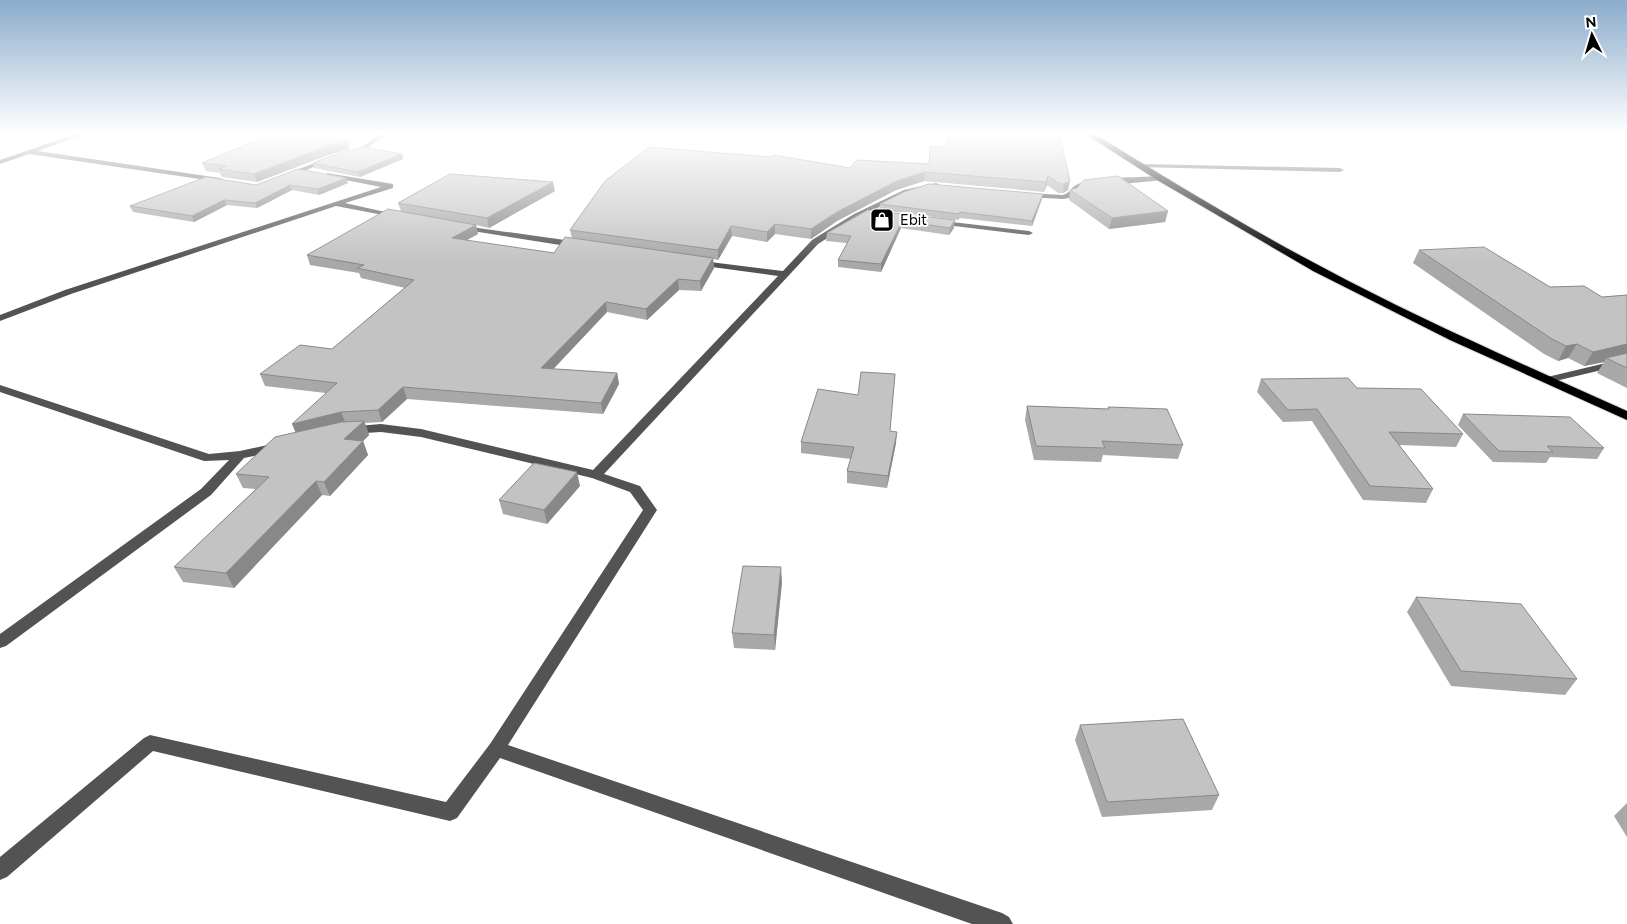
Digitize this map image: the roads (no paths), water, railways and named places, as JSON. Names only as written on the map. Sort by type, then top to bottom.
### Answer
[{"type":"highway","points":[[1157,176],[1316,269],[1365,294],[1627,416]]},
{"type":"street","points":[[196,176],[230,181]]},
{"type":"street","points":[[275,179],[283,176]]},
{"type":"street","points":[[0,318],[68,292],[390,186],[334,176]]},
{"type":"street","points":[[1018,195],[1063,197],[1071,195],[1078,186],[1092,183],[1160,178]]},
{"type":"street","points":[[596,475],[815,242],[864,212],[916,188],[928,185],[946,185]]},
{"type":"street","points":[[335,204],[409,218]]},
{"type":"street","points":[[864,212],[883,215]]},
{"type":"street","points":[[932,221],[1029,233]]},
{"type":"street","points":[[446,225],[591,246]]},
{"type":"street","points":[[688,260],[784,274]]},
{"type":"street","points":[[1547,380],[1627,361]]},
{"type":"street","points":[[0,388],[208,458],[240,456],[291,443]]},
{"type":"street","points":[[0,870],[150,743],[450,812],[496,749],[650,510],[635,489],[596,475],[421,433],[382,428],[337,432]]},
{"type":"street","points":[[0,642],[206,492],[240,456]]},
{"type":"street","points":[[496,749],[1002,924]]},
{"type":"place","name":"Ebit","points":[[882,220]]}]
